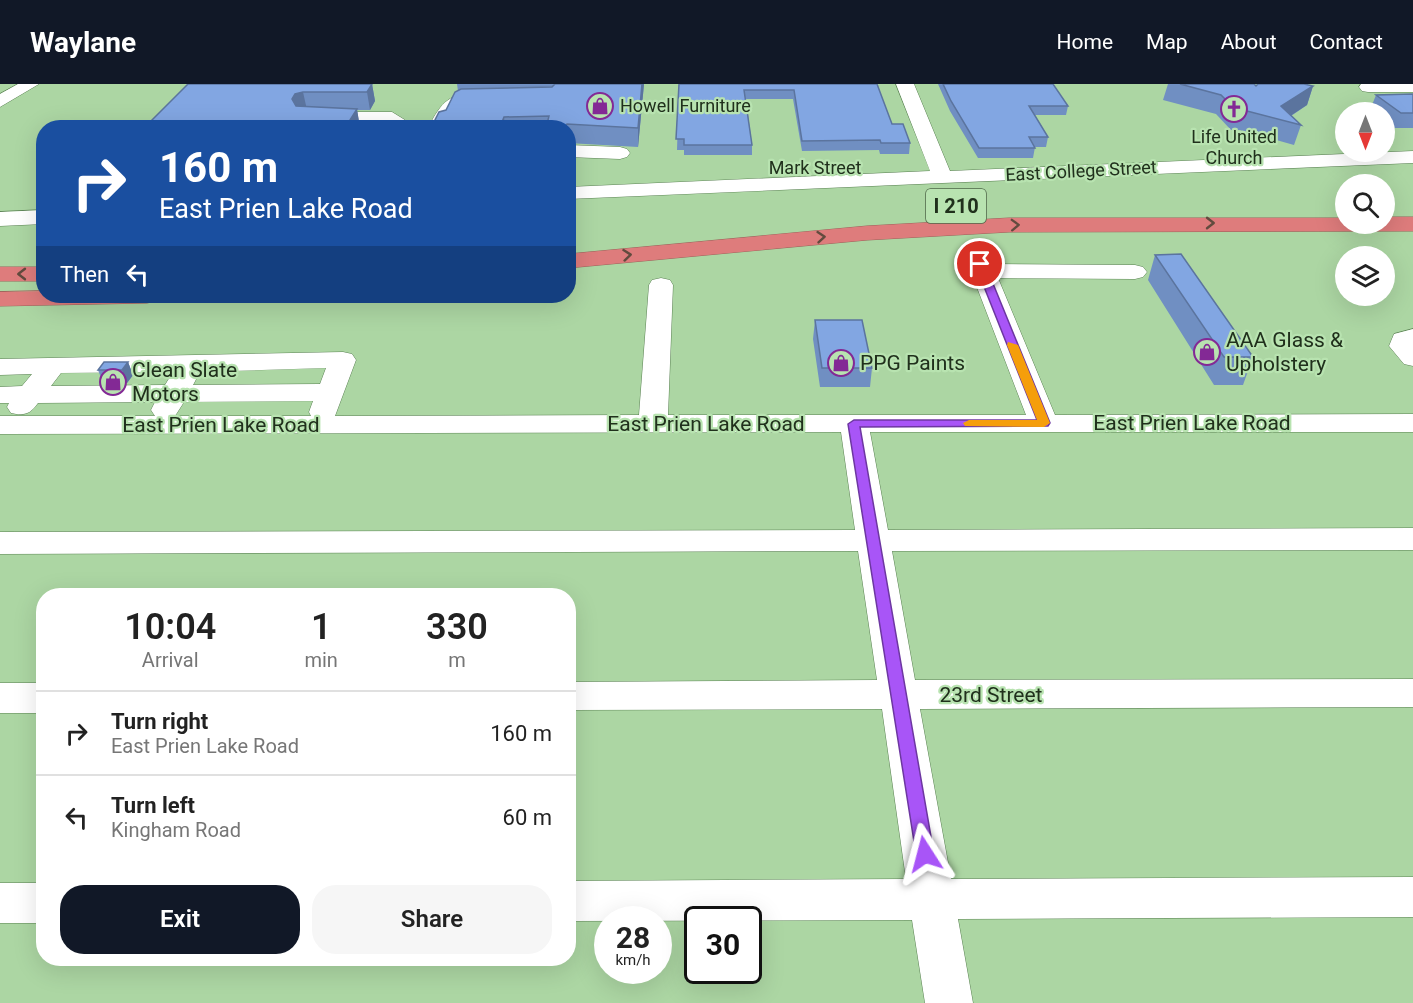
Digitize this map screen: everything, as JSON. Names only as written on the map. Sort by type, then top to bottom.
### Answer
[{"type":"highway","name":"I 210","points":[[576,260],[867,233],[1009,225],[1413,224]]},
{"type":"highway","points":[[0,274],[36,274]]},
{"type":"highway","points":[[0,299],[36,298]]},
{"type":"street","points":[[904,84],[940,173]]},
{"type":"street","points":[[1368,87],[1413,87]]},
{"type":"street","points":[[441,120],[448,106],[454,101],[513,99]]},
{"type":"street","points":[[307,118],[392,118],[396,120]]},
{"type":"street","points":[[576,151],[620,153]]},
{"type":"street","name":"East College Street","points":[[576,192],[940,173],[1413,157]]},
{"type":"street","name":"Mark Street","points":[[693,172],[708,167],[940,173]]},
{"type":"street","points":[[576,180],[618,180]]},
{"type":"street","points":[[0,219],[36,217]]},
{"type":"street","points":[[1044,423],[981,268],[1135,272]]},
{"type":"street","points":[[653,424],[661,285]]},
{"type":"street","points":[[1413,337],[1403,340],[1402,346],[1413,358]]},
{"type":"street","points":[[0,367],[343,360],[318,425]]},
{"type":"street","points":[[156,425],[191,364]]},
{"type":"street","points":[[3,425],[53,365]]},
{"type":"street","points":[[0,395],[331,392]]},
{"type":"street","name":"East Prien Lake Road","points":[[3,425],[1413,423]]},
{"type":"street","points":[[854,424],[949,1003]]},
{"type":"street","points":[[0,543],[1413,539]]},
{"type":"street","name":"23rd Street","points":[[576,696],[1413,693]]},
{"type":"street","points":[[0,698],[36,698]]},
{"type":"street","points":[[576,901],[1413,897]]},
{"type":"street","points":[[0,903],[36,903]]},
{"type":"building","points":[[188,84],[372,84],[367,92],[303,92],[295,94],[292,99],[296,106],[357,109],[350,120],[152,120]]},
{"type":"building","points":[[555,84],[642,84],[638,128],[576,125],[576,120],[548,120],[549,116],[504,117],[503,120],[435,120],[439,112],[446,110],[455,92],[461,89],[552,87]]},
{"type":"building","points":[[679,84],[877,84],[892,124],[903,124],[910,143],[881,143],[880,140],[802,141],[794,90],[744,90],[752,145],[684,145],[684,139],[676,139]]},
{"type":"building","points":[[943,84],[1053,84],[1068,106],[1029,106],[1048,137],[1029,137],[1035,148],[979,148]]},
{"type":"building","points":[[1180,84],[1254,84],[1256,86],[1258,84],[1304,84],[1313,86],[1281,106],[1301,125],[1247,111],[1237,111],[1221,95]]},
{"type":"building","points":[[1413,94],[1413,113],[1401,113],[1395,109],[1395,102],[1386,102],[1376,95]]},
{"type":"building","points":[[1181,254],[1253,357],[1224,357],[1155,255]]},
{"type":"building","points":[[815,320],[862,320],[872,368],[822,368]]},
{"type":"building","points":[[104,362],[128,362],[122,370],[98,370]]},
{"type":"slow traffic","points":[[969,423],[1044,423],[1012,345]]},
{"type":"place","name":"Howell Furniture","points":[[600,106]]},
{"type":"place","name":"Life United Church","points":[[1234,109]]},
{"type":"place","name":"AAA Glass & Upholstery","points":[[1207,352]]},
{"type":"place","name":"PPG Paints","points":[[841,363]]},
{"type":"place","name":"Clean Slate Motors","points":[[113,382]]},
{"type":"route","points":[[925,854],[854,424],[1044,423],[980,264]]}]
